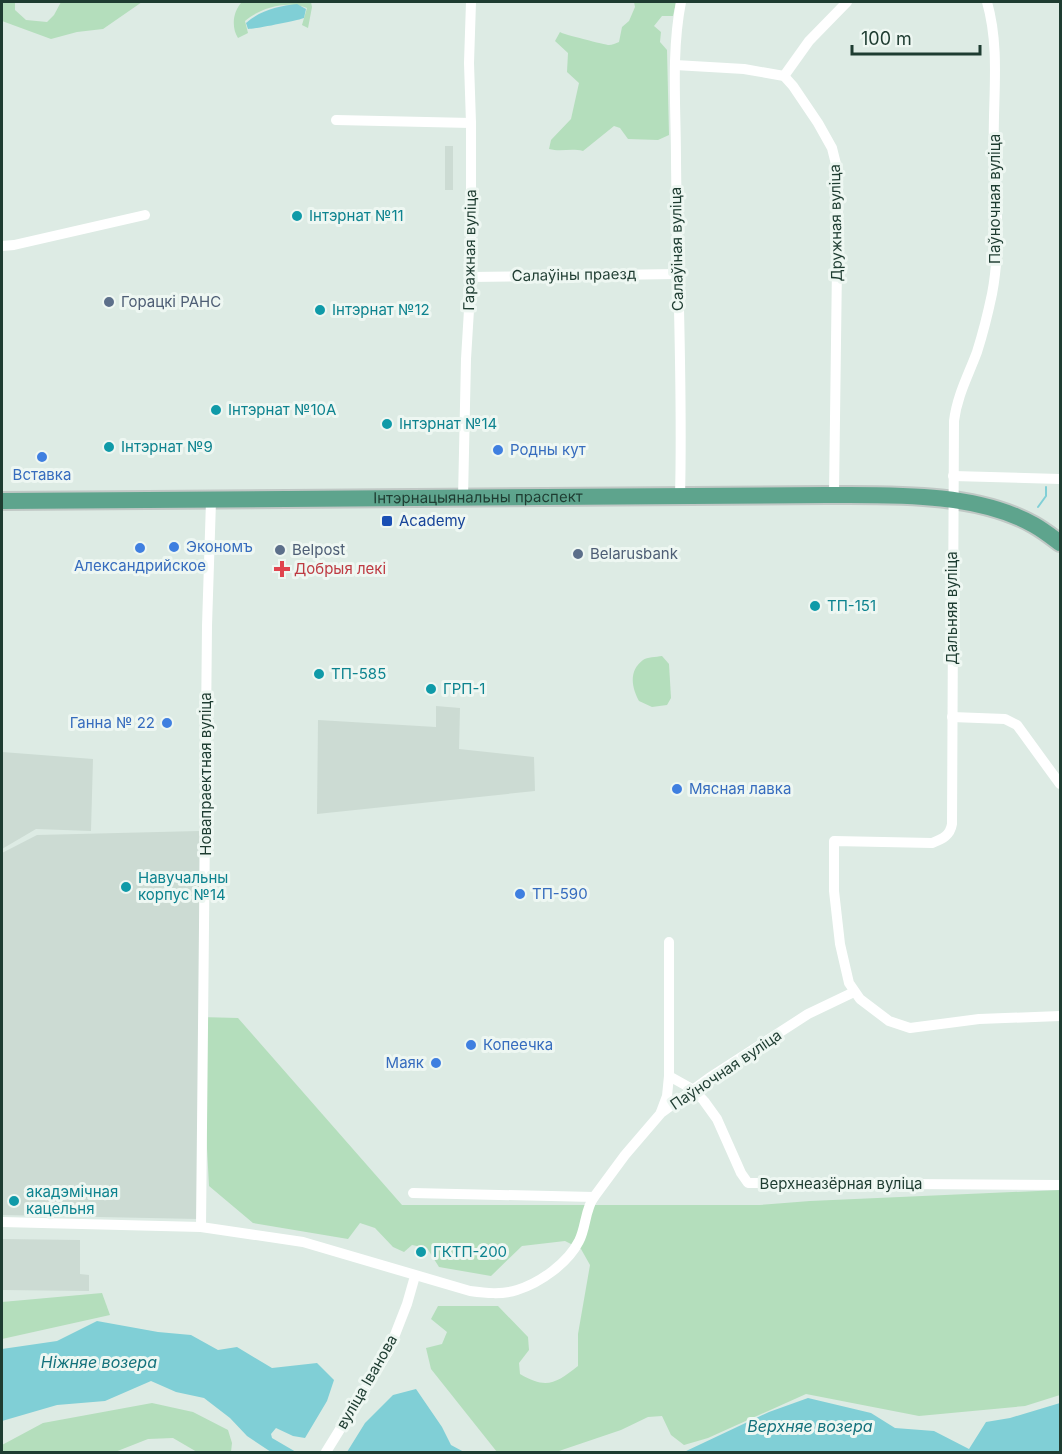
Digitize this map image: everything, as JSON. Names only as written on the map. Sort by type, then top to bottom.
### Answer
[{"type":"main road","name":"Інтэрнацыянальны праспект","points":[[2,501],[834,495],[953,498],[1002,511],[1034,525],[1060,543]]},
{"type":"street","name":"Гаражная вуліца","points":[[463,498],[466,358],[471,277],[469,63],[471,2]]},
{"type":"street","name":"Салаўіная вуліца","points":[[680,496],[675,65],[681,2]]},
{"type":"street","points":[[675,65],[744,69],[784,76],[809,41],[847,2]]},
{"type":"street","name":"Паўночная вуліца","points":[[953,498],[957,401],[977,351],[995,276],[997,198],[994,142],[995,64],[994,37],[987,2]]},
{"type":"street","name":"Дружная вуліца","points":[[784,76],[818,123],[832,148],[837,168],[834,495]]},
{"type":"street","points":[[336,120],[471,123]]},
{"type":"street","points":[[2,246],[145,215]]},
{"type":"street","name":"Салаўіны праезд","points":[[471,277],[677,274]]},
{"type":"street","points":[[953,476],[1060,479]]},
{"type":"street","name":"Дальняя вуліца","points":[[854,992],[846,973],[840,944],[834,891],[834,841],[927,843],[944,838],[952,824],[953,498]]},
{"type":"street","name":"Новапраектная вуліца","points":[[201,1227],[207,626],[211,501]]},
{"type":"street","points":[[952,717],[1005,719],[1017,725],[1060,784]]},
{"type":"street","points":[[661,1113],[667,1096],[669,1076],[669,942]]},
{"type":"street","points":[[854,992],[889,1021],[910,1028],[979,1019],[1060,1016]]},
{"type":"street","name":"Паўночная вуліца","points":[[2,1222],[201,1227],[303,1242],[470,1292],[491,1293],[517,1290],[539,1280],[559,1265],[578,1243],[594,1197],[625,1155],[661,1113],[808,1014],[854,992]]},
{"type":"street","name":"Верхнеазёрная вуліца","points":[[669,1076],[694,1090],[717,1119],[741,1173],[748,1183],[1060,1185]]},
{"type":"street","points":[[413,1193],[594,1197]]},
{"type":"street","name":"вуліца Іванова","points":[[326,1452],[388,1350],[415,1276]]},
{"type":"shaded area","points":[[445,146],[453,146],[453,190],[445,190]]},
{"type":"shaded area","points":[[436,706],[460,708],[459,749],[534,757],[535,791],[317,814],[318,720],[436,727]]},
{"type":"shaded area","points":[[2,752],[93,759],[91,831],[36,829],[2,849]]},
{"type":"shaded area","points":[[199,831],[198,1219],[2,1215],[2,853],[37,835]]},
{"type":"shaded area","points":[[2,1239],[80,1240],[80,1274],[89,1275],[89,1291],[2,1290]]},
{"type":"green space","points":[[2,2],[15,2],[15,10],[26,20],[47,22],[61,2],[142,2],[103,29],[77,32],[51,39],[2,21]]},
{"type":"green space","points":[[242,2],[311,2],[308,28],[302,25],[307,8],[292,5],[275,6],[245,21],[248,33],[238,38],[234,29],[234,19]]},
{"type":"green space","points":[[634,2],[676,2],[673,16],[662,16],[654,26],[661,32],[660,42],[667,50],[669,135],[658,140],[628,139],[620,128],[614,126],[583,151],[549,149],[551,140],[571,119],[579,83],[567,72],[568,53],[555,41],[560,32],[606,45],[619,42],[622,27],[629,21],[635,7]]},
{"type":"green space","points":[[662,656],[669,664],[671,698],[667,705],[652,707],[639,701],[633,685],[633,674],[643,660]]},
{"type":"green space","points":[[200,1017],[238,1018],[402,1205],[760,1205],[1060,1190],[1060,1395],[1025,1406],[919,1416],[806,1394],[708,1438],[684,1445],[671,1435],[662,1416],[648,1417],[621,1430],[556,1452],[497,1452],[431,1369],[426,1348],[442,1344],[447,1332],[431,1319],[438,1306],[498,1306],[528,1337],[529,1350],[519,1363],[520,1374],[537,1382],[557,1380],[578,1366],[578,1334],[590,1265],[581,1249],[565,1241],[522,1246],[491,1276],[439,1267],[427,1248],[412,1245],[404,1252],[393,1247],[375,1228],[360,1223],[348,1239],[253,1223],[209,1186]]},
{"type":"green space","points":[[102,1293],[110,1315],[2,1339],[2,1302]]},
{"type":"green space","points":[[152,1403],[193,1412],[228,1430],[232,1443],[231,1452],[197,1452],[173,1438],[148,1439],[115,1452],[2,1452],[2,1445],[43,1423]]},
{"type":"water","points":[[297,4],[306,9],[304,18],[248,29],[246,23],[258,15],[276,7]]},
{"type":"water","name":"Ніжняе возера","points":[[97,1321],[158,1332],[191,1335],[218,1350],[237,1347],[272,1368],[317,1363],[334,1380],[327,1401],[305,1438],[293,1436],[276,1428],[271,1434],[272,1438],[296,1452],[271,1452],[247,1436],[230,1418],[204,1398],[176,1392],[151,1381],[105,1401],[57,1405],[2,1421],[2,1349],[57,1341]]},
{"type":"water","points":[[416,1389],[442,1427],[451,1445],[464,1452],[347,1452],[365,1423],[393,1395]]},
{"type":"water","name":"Верхняе возера","points":[[808,1398],[871,1413],[895,1428],[934,1431],[969,1449],[986,1422],[1010,1418],[1060,1403],[1060,1452],[684,1452],[769,1412]]},
{"type":"waterway","points":[[1038,507],[1046,496],[1046,487]]},
{"type":"place","name":"Інтэрнат №11","points":[[297,216]]},
{"type":"place","name":"Горацкі РАНС","points":[[109,302]]},
{"type":"place","name":"Інтэрнат №12","points":[[320,310]]},
{"type":"place","name":"Інтэрнат №10А","points":[[216,410]]},
{"type":"place","name":"Інтэрнат №14","points":[[387,424]]},
{"type":"place","name":"Інтэрнат №9","points":[[109,447]]},
{"type":"place","name":"Родны кут","points":[[498,450]]},
{"type":"place","name":"Вставка","points":[[42,457]]},
{"type":"place","name":"Academy","points":[[387,521]]},
{"type":"place","name":"Экономъ","points":[[174,547]]},
{"type":"place","name":"Александрийское","points":[[140,548]]},
{"type":"place","name":"Belpost","points":[[280,550]]},
{"type":"place","name":"Belarusbank","points":[[578,554]]},
{"type":"place","name":"Добрыя лекі","points":[[282,569]]},
{"type":"place","name":"ТП-151","points":[[815,606]]},
{"type":"place","name":"ТП-585","points":[[319,674]]},
{"type":"place","name":"ГРП-1","points":[[431,689]]},
{"type":"place","name":"Ганна № 22","points":[[167,723]]},
{"type":"place","name":"Мясная лавка","points":[[677,789]]},
{"type":"place","name":"Навучальны корпус №14","points":[[126,887]]},
{"type":"place","name":"ТП-590","points":[[520,894]]},
{"type":"place","name":"Копеечка","points":[[471,1045]]},
{"type":"place","name":"Маяк","points":[[436,1063]]},
{"type":"place","name":"акадэмічная кацельня","points":[[14,1201]]},
{"type":"place","name":"ГКТП-200","points":[[421,1252]]}]
